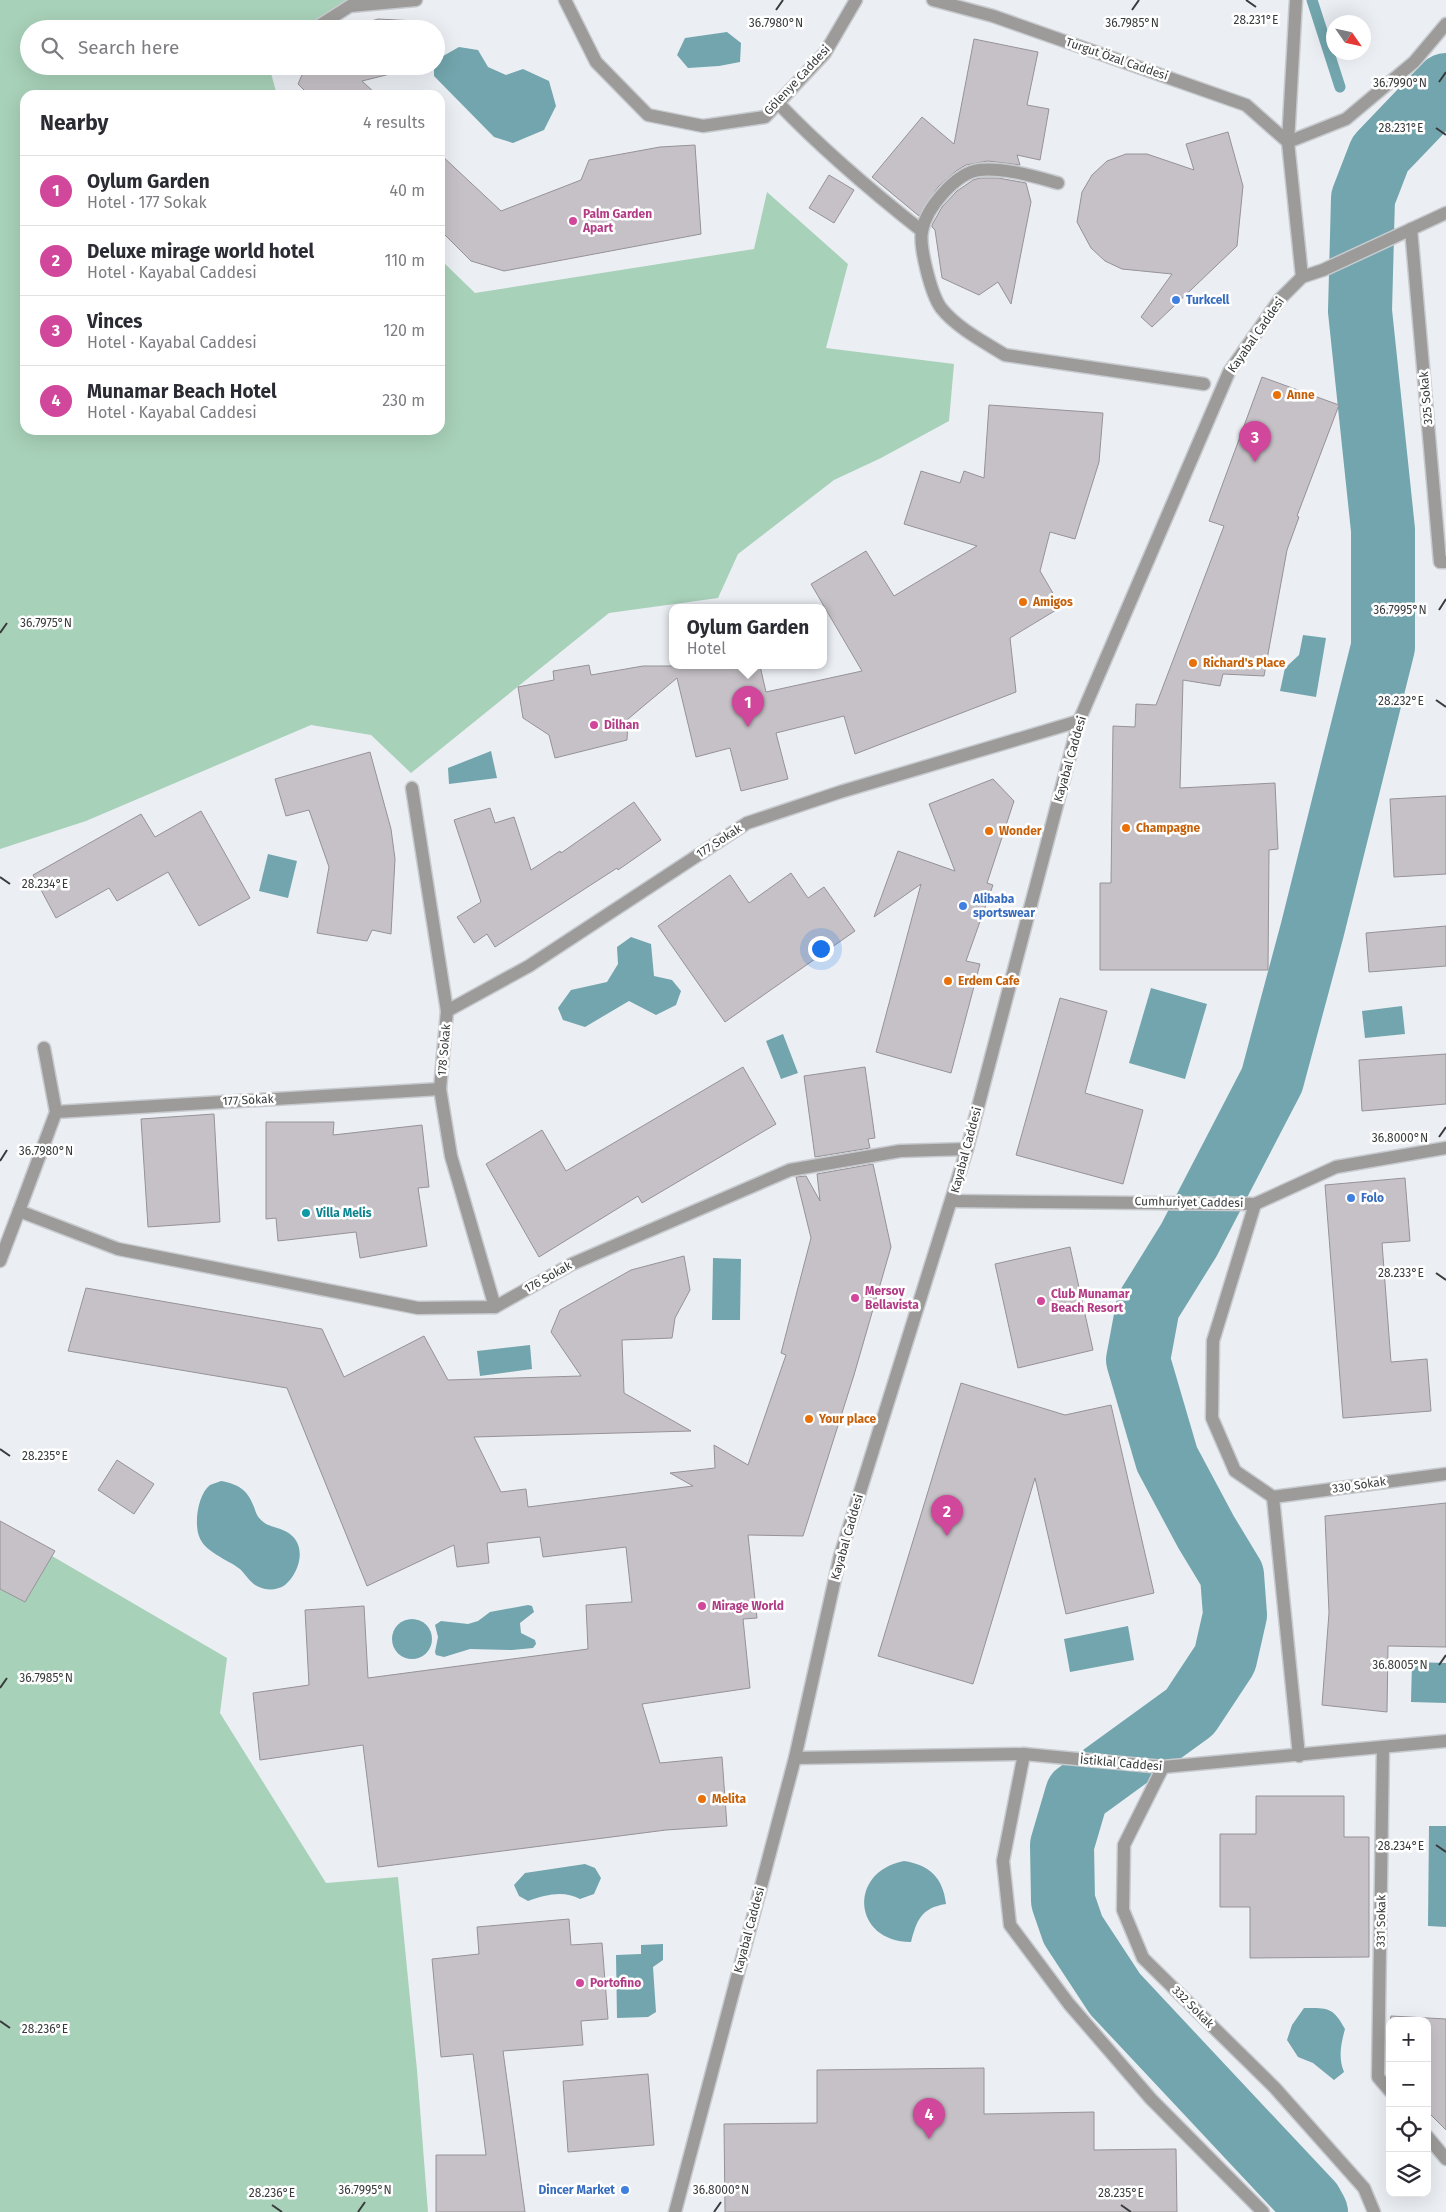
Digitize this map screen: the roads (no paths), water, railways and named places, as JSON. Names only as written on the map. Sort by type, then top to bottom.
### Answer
[{"type":"street","points":[[326,20],[350,3],[416,0]]},
{"type":"street","name":"Gölenye Caddesi","points":[[565,0],[596,62],[648,115],[702,126],[765,117],[825,53],[856,0]]},
{"type":"street","name":"Turgut Özal Caddesi","points":[[933,0],[993,16],[1246,105],[1288,142]]},
{"type":"street","points":[[1296,3],[1288,142],[1302,277]]},
{"type":"street","points":[[1288,142],[1346,119],[1414,62],[1446,24]]},
{"type":"street","points":[[778,103],[820,146],[865,186],[922,231]]},
{"type":"street","points":[[1058,183],[1023,175],[979,170],[960,176],[939,198],[922,231],[925,262],[940,307],[951,318],[978,338],[1005,355],[1204,384]]},
{"type":"street","name":"Kayabal Caddesi","points":[[675,2212],[795,1758],[840,1556],[967,1149],[1079,722],[1229,372],[1280,299],[1302,277],[1323,270],[1446,214]]},
{"type":"street","name":"325 Sokak","points":[[1411,229],[1440,562],[1446,562]]},
{"type":"street","name":"177 Sokak","points":[[447,1011],[529,966],[747,823],[840,792],[1079,722]]},
{"type":"street","name":"178 Sokak","points":[[412,788],[447,1011],[440,1089],[451,1156],[495,1307]]},
{"type":"street","points":[[0,1260],[56,1112],[44,1048]]},
{"type":"street","name":"177 Sokak","points":[[56,1112],[440,1089]]},
{"type":"street","name":"Cumhuriyet Caddesi","points":[[952,1201],[1150,1201],[1255,1204],[1336,1167],[1446,1148]]},
{"type":"street","name":"176 Sokak","points":[[19,1211],[118,1249],[418,1308],[495,1307],[572,1264],[790,1170],[900,1151],[967,1149]]},
{"type":"street","points":[[1255,1204],[1214,1341],[1212,1418],[1235,1471],[1273,1497],[1299,1756]]},
{"type":"street","name":"330 Sokak","points":[[1273,1497],[1446,1474]]},
{"type":"street","name":"İstiklal Caddesi","points":[[795,1758],[1024,1754],[1164,1768],[1446,1742]]},
{"type":"street","name":"331 Sokak","points":[[1383,1748],[1378,2077],[1386,2086]]},
{"type":"street","points":[[1024,1754],[1003,1861],[1010,1926],[1069,2004],[1151,2099],[1263,2212]]},
{"type":"street","name":"332 Sokak","points":[[1164,1768],[1124,1845],[1123,1910],[1143,1958],[1280,2094],[1364,2188],[1374,2212]]},
{"type":"street","points":[[1431,2141],[1446,2159]]},
{"type":"water","points":[[727,32],[741,43],[740,62],[719,66],[688,68],[677,55],[685,38]]},
{"type":"water","points":[[459,47],[478,50],[488,67],[506,75],[523,69],[549,81],[556,106],[544,130],[513,143],[494,137],[434,76],[445,75],[445,55]]},
{"type":"water","points":[[1303,635],[1326,638],[1316,697],[1280,691],[1285,668],[1299,655]]},
{"type":"water","points":[[491,751],[497,778],[449,784],[448,768]]},
{"type":"water","points":[[268,854],[297,861],[288,898],[259,891]]},
{"type":"water","points":[[631,937],[651,944],[654,976],[672,980],[681,991],[676,1005],[656,1015],[629,1001],[585,1027],[563,1020],[558,1008],[571,990],[607,982],[618,964],[617,947]]},
{"type":"water","points":[[1151,988],[1207,1004],[1185,1079],[1129,1063]]},
{"type":"water","points":[[1402,1006],[1405,1034],[1365,1038],[1362,1011]]},
{"type":"water","points":[[783,1034],[798,1073],[781,1079],[766,1041]]},
{"type":"water","points":[[713,1258],[741,1259],[740,1320],[712,1320]]},
{"type":"water","points":[[530,1345],[532,1369],[480,1376],[477,1351]]},
{"type":"water","points":[[221,1481],[242,1489],[249,1496],[261,1520],[270,1526],[285,1531],[297,1542],[300,1557],[298,1565],[291,1579],[282,1587],[269,1589],[256,1586],[240,1569],[211,1551],[202,1542],[197,1524],[200,1502],[210,1485]]},
{"type":"water","points":[[528,1605],[532,1606],[534,1612],[520,1623],[521,1633],[535,1640],[536,1644],[533,1648],[512,1650],[470,1649],[444,1657],[436,1655],[438,1637],[435,1625],[441,1621],[468,1624],[478,1621],[490,1612]]},
{"type":"water","points":[[412,1619],[426,1625],[432,1639],[426,1653],[412,1659],[398,1653],[392,1639],[398,1625]]},
{"type":"water","points":[[1128,1626],[1134,1660],[1070,1672],[1064,1639]]},
{"type":"water","points":[[1412,1662],[1446,1663],[1446,1703],[1411,1702]]},
{"type":"water","points":[[1429,1826],[1446,1826],[1446,1927],[1428,1926]]},
{"type":"water","points":[[904,1861],[921,1866],[934,1874],[942,1887],[946,1904],[931,1909],[921,1916],[915,1927],[911,1942],[892,1939],[877,1931],[868,1919],[864,1906],[866,1891],[873,1878],[886,1868]]},
{"type":"water","points":[[585,1864],[595,1868],[601,1878],[594,1894],[580,1899],[561,1894],[548,1895],[528,1901],[519,1896],[514,1885],[525,1873]]},
{"type":"water","points":[[663,1944],[663,1960],[653,1967],[656,2012],[648,2017],[617,2018],[616,1955],[641,1954],[641,1945]]},
{"type":"water","points":[[1304,2008],[1329,2010],[1337,2016],[1345,2029],[1341,2045],[1344,2072],[1334,2080],[1313,2063],[1298,2057],[1287,2040],[1292,2025]]},
{"type":"waterway","points":[[1312,0],[1340,87]]},
{"type":"waterway","points":[[1316,2212],[1311,2203],[1115,1994],[1073,1930],[1063,1901],[1062,1845],[1077,1794],[1190,1712],[1225,1659],[1235,1615],[1232,1575],[1206,1532],[1167,1459],[1138,1360],[1148,1306],[1189,1240],[1272,1080],[1312,931],[1383,647],[1383,530],[1360,311],[1363,198],[1380,154],[1446,85]]},
{"type":"waterway","points":[[1358,146],[1369,181]]},
{"type":"place","name":"Palm Garden Apart","points":[[573,221]]},
{"type":"place","name":"Turkcell","points":[[1176,300]]},
{"type":"place","name":"Anne","points":[[1277,395]]},
{"type":"place","name":"Vinces","points":[[1255,462]]},
{"type":"place","name":"Amigos","points":[[1023,602]]},
{"type":"place","name":"Richard's Place","points":[[1193,663]]},
{"type":"place","name":"Dilhan","points":[[594,725]]},
{"type":"place","name":"Oylum Garden","points":[[748,727]]},
{"type":"place","name":"Champagne","points":[[1126,828]]},
{"type":"place","name":"Wonder","points":[[989,831]]},
{"type":"place","name":"Alibaba sportswear","points":[[963,906]]},
{"type":"place","name":"Erdem Cafe","points":[[948,981]]},
{"type":"place","name":"Folo","points":[[1351,1198]]},
{"type":"place","name":"Villa Melis","points":[[306,1213]]},
{"type":"place","name":"Mersoy Bellavista","points":[[855,1298]]},
{"type":"place","name":"Club Munamar Beach Resort","points":[[1041,1301]]},
{"type":"place","name":"Your place","points":[[809,1419]]},
{"type":"place","name":"Deluxe mirage world hotel","points":[[947,1536]]},
{"type":"place","name":"Mirage World","points":[[702,1606]]},
{"type":"place","name":"Melita","points":[[702,1799]]},
{"type":"place","name":"Portofino","points":[[580,1983]]},
{"type":"place","name":"Munamar Beach Hotel","points":[[929,2139]]},
{"type":"place","name":"Dincer Market","points":[[625,2190]]}]
